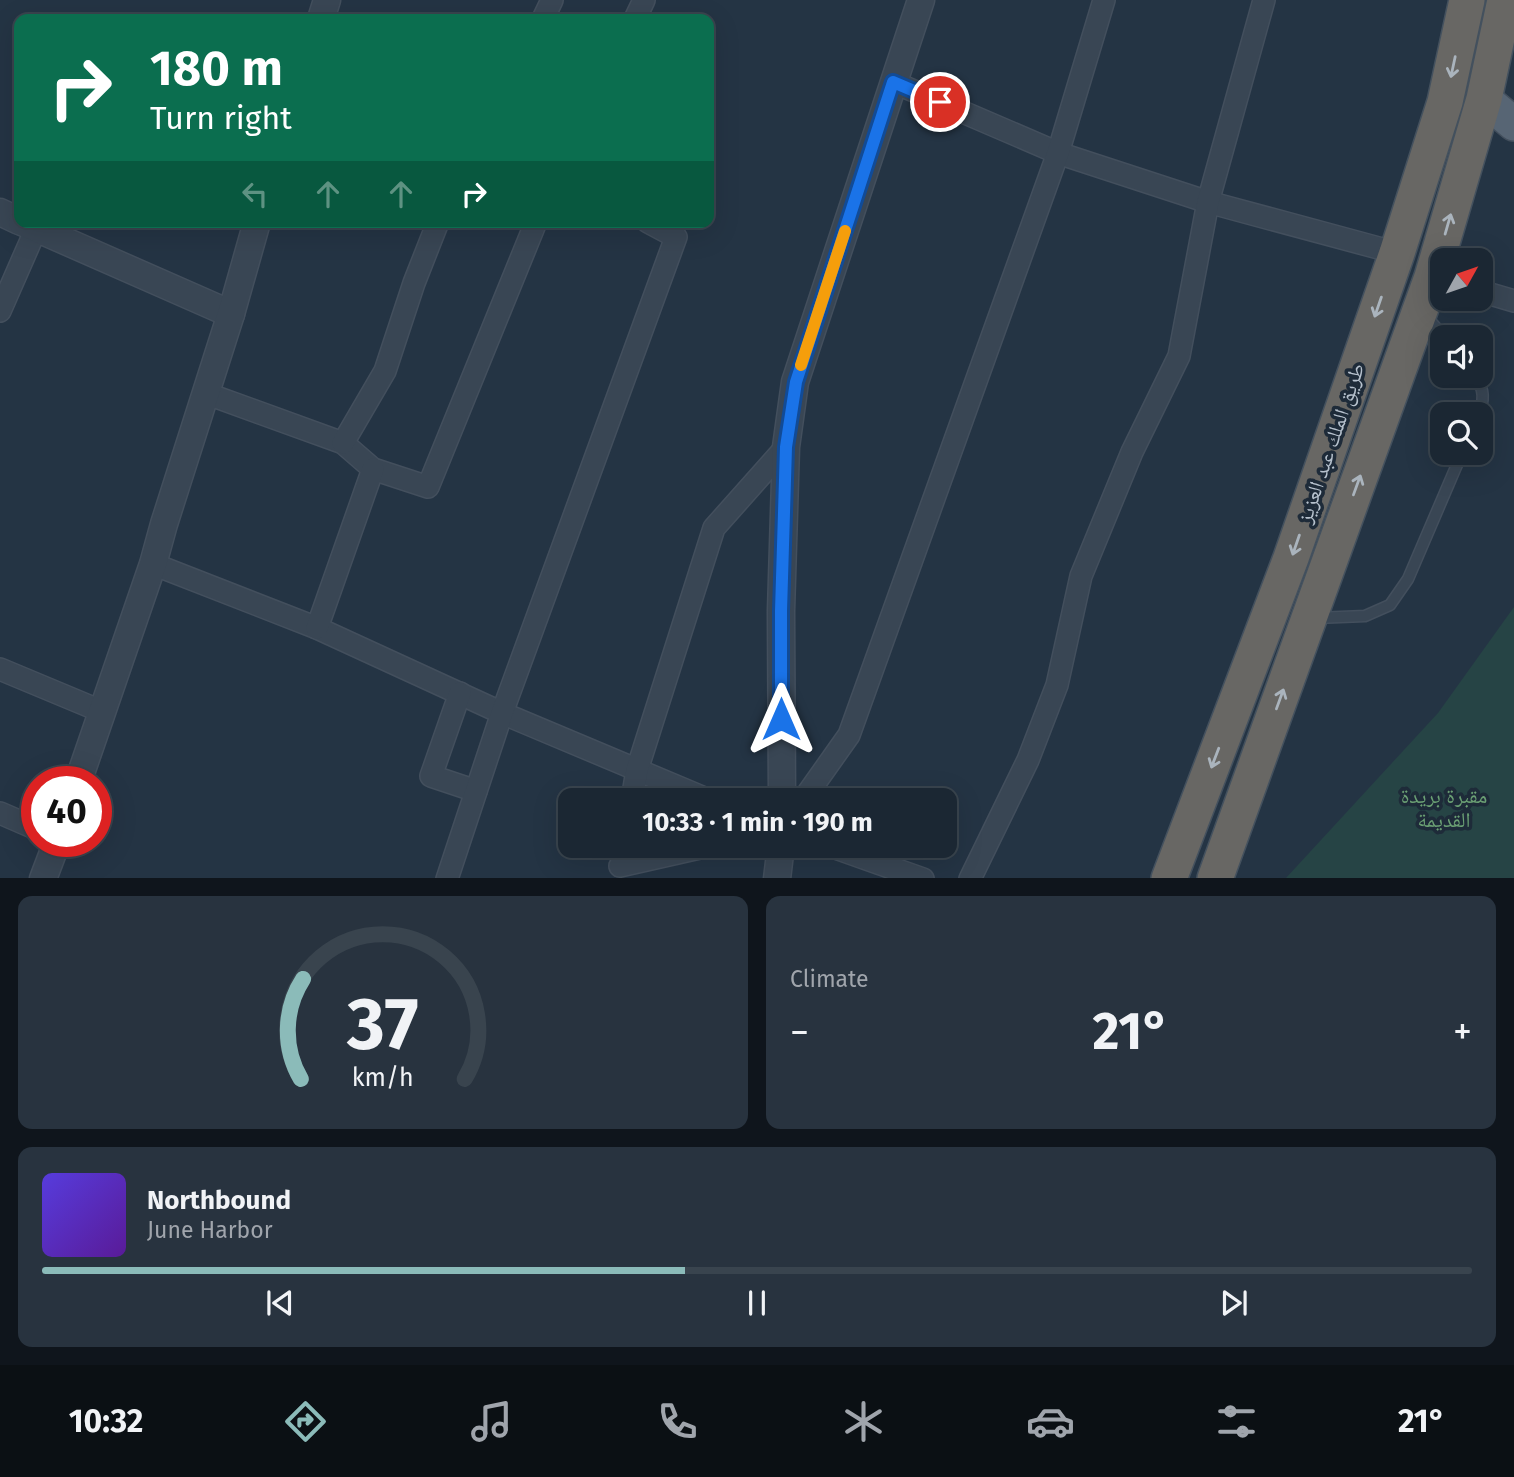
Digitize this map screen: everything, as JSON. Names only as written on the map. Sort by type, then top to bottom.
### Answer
[{"type":"highway","name":"طريق الملك عبد العزيز","points":[[1169,878],[1292,558],[1397,254],[1445,102],[1467,0]]},
{"type":"highway","name":"طريق الملك عبد العزيز","points":[[1446,248],[1499,98],[1505,0]]},
{"type":"highway","name":"طريق الملك عبد العزيز","points":[[1215,878],[1430,294]]},
{"type":"main road","points":[[1499,98],[1514,124]]},
{"type":"street","points":[[811,788],[849,735],[1058,153],[1104,0]]},
{"type":"street","points":[[970,878],[1028,760],[1057,685],[1081,576],[1132,452],[1179,356],[1208,202],[1264,0]]},
{"type":"street","points":[[782,788],[781,611],[786,447],[796,382],[917,1]]},
{"type":"street","points":[[893,82],[1058,153],[1208,202],[1397,254]]},
{"type":"street","points":[[0,311],[25,228]]},
{"type":"street","points":[[35,228],[231,314]]},
{"type":"street","points":[[84,766],[153,564],[255,228]]},
{"type":"street","points":[[343,443],[385,371],[436,228]]},
{"type":"street","points":[[205,393],[343,443],[373,469],[428,487],[534,228]]},
{"type":"street","points":[[447,878],[502,713],[676,237],[659,228]]},
{"type":"street","points":[[1493,295],[1514,301]]},
{"type":"street","points":[[634,788],[637,770],[714,528],[786,447]]},
{"type":"street","points":[[317,628],[373,469]]},
{"type":"street","points":[[153,564],[317,628],[502,713],[680,788]]},
{"type":"street","points":[[0,669],[103,712]]},
{"type":"street","points":[[460,693],[431,776],[476,792]]},
{"type":"street","points":[[0,813],[21,822]]},
{"type":"street","points":[[43,878],[51,857]]},
{"type":"street","points":[[620,863],[646,858]]},
{"type":"street","points":[[778,878],[779,858]]},
{"type":"street","points":[[865,858],[923,878]]},
{"type":"lane","points":[[1310,618],[1366,616],[1390,605],[1408,579],[1457,465]]},
{"type":"green space","name":"مقبرة بريدة القديمة","points":[[1514,607],[1514,878],[1286,878],[1438,713]]},
{"type":"slow traffic","points":[[801,365],[845,231]]},
{"type":"route","points":[[781,719],[786,447],[796,382],[893,82],[940,102]]}]
